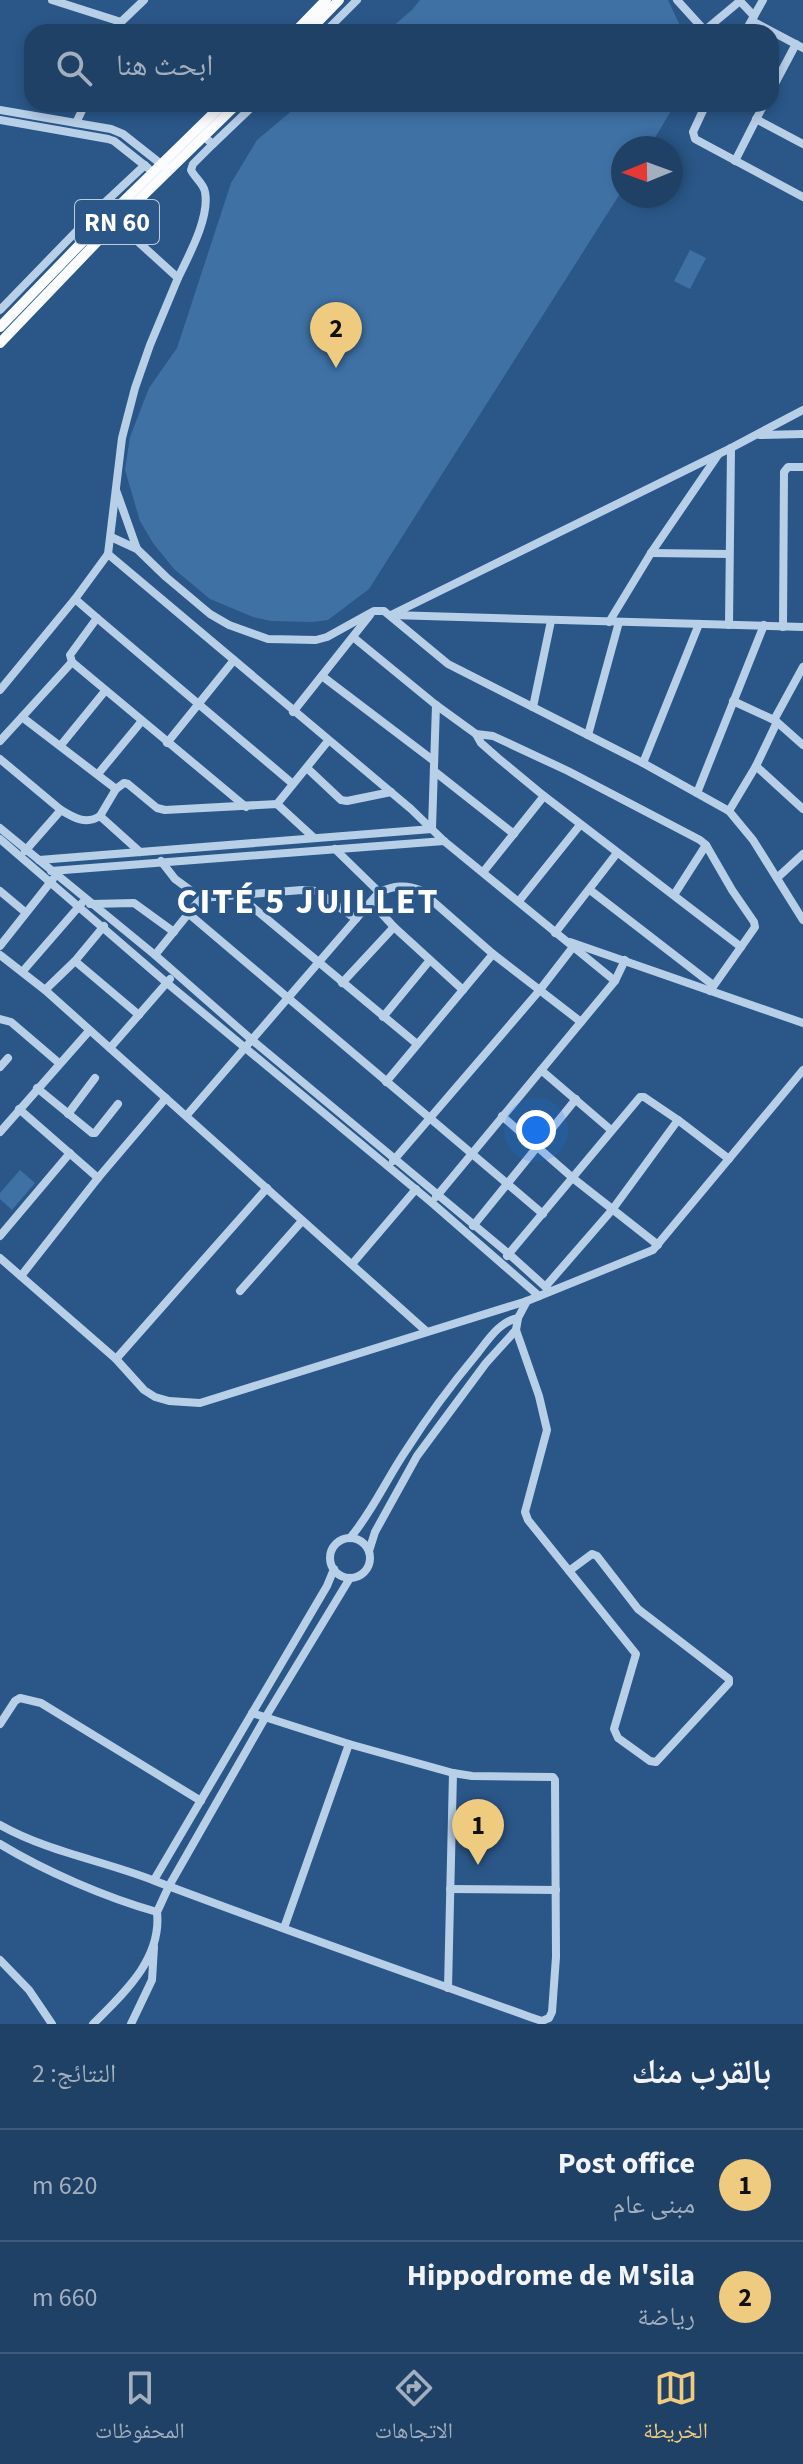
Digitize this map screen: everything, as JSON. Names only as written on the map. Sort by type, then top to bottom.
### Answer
[{"type":"main road","points":[[303,24],[326,0]]},
{"type":"main road","points":[[316,24],[339,0]]},
{"type":"main road","name":"RN 60","points":[[0,343],[113,218],[215,112]]},
{"type":"main road","name":"RN 60","points":[[158,170],[209,141],[231,112]]},
{"type":"main road","name":"RN 60","points":[[0,327],[113,218]]},
{"type":"street","points":[[52,0],[121,22],[144,0]]},
{"type":"street","points":[[333,24],[357,0]]},
{"type":"street","points":[[677,0],[699,24]]},
{"type":"street","points":[[713,24],[739,0],[753,18],[763,24]]},
{"type":"street","points":[[750,24],[763,0]]},
{"type":"street","points":[[779,34],[799,46],[779,78]]},
{"type":"street","points":[[0,110],[111,129],[123,134],[158,170]]},
{"type":"street","points":[[76,123],[81,112]]},
{"type":"street","points":[[0,690],[108,554],[122,438],[135,388],[194,243],[205,206],[205,190],[192,174],[192,167],[209,141],[245,112]]},
{"type":"street","points":[[702,112],[694,127],[695,139],[803,197]]},
{"type":"street","points":[[735,161],[760,112]]},
{"type":"street","points":[[756,119],[802,140]]},
{"type":"street","points":[[0,120],[108,139],[158,170]]},
{"type":"street","points":[[0,310],[99,208],[158,170]]},
{"type":"street","points":[[113,218],[178,278]]},
{"type":"street","points":[[391,615],[803,410]]},
{"type":"street","points":[[758,435],[803,434]]},
{"type":"street","points":[[729,625],[731,448]]},
{"type":"street","points":[[588,735],[614,622],[651,553],[718,454]]},
{"type":"street","points":[[783,627],[784,472],[788,467],[803,467]]},
{"type":"street","points":[[116,489],[137,549]]},
{"type":"street","points":[[111,537],[137,549],[210,614],[229,625],[268,639],[303,641],[327,637],[374,611],[384,611],[448,664],[643,763],[729,811],[753,840],[803,919]]},
{"type":"street","points":[[651,553],[729,554]]},
{"type":"street","points":[[108,554],[391,792],[444,841],[615,981]]},
{"type":"street","points":[[75,599],[293,784]]},
{"type":"street","points":[[293,712],[374,611]]},
{"type":"street","points":[[391,615],[803,627]]},
{"type":"street","points":[[97,618],[70,655],[72,662],[246,807]]},
{"type":"street","points":[[533,707],[551,621]]},
{"type":"street","points":[[643,763],[699,624]]},
{"type":"street","points":[[697,793],[764,625]]},
{"type":"street","points":[[353,637],[476,734],[481,743],[580,825],[741,947]]},
{"type":"street","points":[[167,743],[234,660]]},
{"type":"street","points":[[0,741],[72,662]]},
{"type":"street","points":[[729,811],[756,766],[803,667]]},
{"type":"street","points":[[322,676],[434,761]]},
{"type":"street","points":[[61,745],[105,691]]},
{"type":"street","points":[[733,701],[776,721],[803,745]]},
{"type":"street","points":[[432,829],[436,705]]},
{"type":"street","points":[[22,717],[116,789]]},
{"type":"street","points":[[98,774],[141,722]]},
{"type":"street","points":[[476,734],[493,736],[568,771],[694,835],[706,845],[755,927],[712,988]]},
{"type":"street","points":[[0,759],[61,810],[77,819],[91,820],[100,816],[120,784],[128,784],[151,804],[165,810],[277,804],[328,741]]},
{"type":"street","points":[[756,766],[803,809]]},
{"type":"street","points":[[307,768],[341,800],[391,792]]},
{"type":"street","points":[[434,771],[514,834]]},
{"type":"street","points":[[484,871],[544,796]]},
{"type":"street","points":[[277,804],[313,837]]},
{"type":"street","points":[[24,853],[61,810]]},
{"type":"street","points":[[100,816],[140,852]]},
{"type":"street","points":[[519,901],[580,825]]},
{"type":"street","points":[[0,828],[24,853],[85,903],[167,983],[249,1044],[434,1198],[467,1233],[539,1296]]},
{"type":"street","points":[[39,860],[432,829]]},
{"type":"street","points":[[326,836],[331,849],[379,892]]},
{"type":"street","points":[[0,839],[39,860],[53,876]]},
{"type":"street","points":[[0,946],[53,876],[156,861],[444,841]]},
{"type":"street","points":[[674,895],[706,845]]},
{"type":"street","points":[[152,851],[156,861],[201,898],[316,891],[356,919]]},
{"type":"street","points":[[555,933],[617,853]]},
{"type":"street","points":[[777,878],[803,854]]},
{"type":"street","points":[[187,1115],[379,892],[392,887],[410,886],[420,890],[493,954],[581,1022]]},
{"type":"street","points":[[590,890],[712,988]]},
{"type":"street","points":[[0,891],[25,912]]},
{"type":"street","points":[[238,895],[417,1044]]},
{"type":"street","points":[[155,955],[201,898]]},
{"type":"street","points":[[23,971],[85,903],[134,903],[174,932]]},
{"type":"street","points":[[372,903],[463,990]]},
{"type":"street","points":[[189,914],[543,1214]]},
{"type":"street","points":[[106,923],[155,955],[249,1044]]},
{"type":"street","points":[[45,990],[75,961],[106,923]]},
{"type":"street","points":[[342,983],[394,927]]},
{"type":"street","points":[[569,944],[712,988],[803,1023]]},
{"type":"street","points":[[392,1163],[539,991],[569,944]]},
{"type":"street","points":[[386,1082],[493,954]]},
{"type":"street","points":[[0,955],[23,971],[187,1115],[426,1331]]},
{"type":"street","points":[[383,1017],[430,960]]},
{"type":"street","points":[[434,1198],[615,981],[625,960]]},
{"type":"street","points":[[75,961],[139,1015]]},
{"type":"street","points":[[110,1048],[176,973]]},
{"type":"street","points":[[0,1019],[11,1022],[59,1063]]},
{"type":"street","points":[[0,1132],[89,1031]]},
{"type":"street","points":[[0,1067],[8,1058]]},
{"type":"street","points":[[541,1070],[611,1130]]},
{"type":"street","points":[[548,1289],[649,1252],[658,1245],[803,1070]]},
{"type":"street","points":[[68,1114],[95,1078]]},
{"type":"street","points":[[37,1088],[95,1133],[118,1104]]},
{"type":"street","points":[[502,1263],[641,1097],[678,1120],[729,1159]]},
{"type":"street","points":[[21,1276],[166,1098]]},
{"type":"street","points":[[467,1233],[576,1099]]},
{"type":"street","points":[[19,1109],[98,1178]]},
{"type":"street","points":[[502,1116],[574,1179],[658,1245]]},
{"type":"street","points":[[0,1258],[116,1359],[144,1390],[155,1397],[180,1403],[200,1403],[539,1296],[612,1210],[678,1120]]},
{"type":"street","points":[[0,1236],[70,1153]]},
{"type":"street","points":[[392,1163],[416,1189],[474,1224],[548,1289]]},
{"type":"street","points":[[116,1359],[267,1188]]},
{"type":"street","points":[[353,1263],[416,1189]]},
{"type":"street","points":[[240,1291],[302,1221]]},
{"type":"street","points":[[527,1301],[516,1330],[539,1396],[547,1430],[525,1512],[528,1520],[569,1571],[636,1654],[614,1729],[618,1738],[656,1762],[729,1683],[729,1679],[638,1609],[597,1556],[592,1554],[569,1571]]},
{"type":"street","points":[[350,1538],[453,1382],[508,1320],[518,1318]]},
{"type":"street","points":[[369,1551],[360,1540],[341,1540],[332,1551],[334,1569],[341,1576],[350,1578],[360,1576],[367,1569],[375,1532],[417,1456],[469,1385],[516,1330]]},
{"type":"street","points":[[154,1880],[327,1586],[334,1569]]},
{"type":"street","points":[[131,2024],[152,1980],[157,1912],[169,1886],[350,1578]]},
{"type":"street","points":[[0,1724],[20,1698],[41,1703],[201,1801]]},
{"type":"street","points":[[0,1825],[35,1841],[154,1880],[344,1952],[542,2021],[549,2018],[556,1957],[556,1786],[553,1777],[453,1773],[252,1713]]},
{"type":"street","points":[[284,1928],[349,1744]]},
{"type":"street","points":[[448,1988],[453,1773]]},
{"type":"street","points":[[0,1844],[54,1873],[157,1912]]},
{"type":"street","points":[[450,1889],[556,1890]]},
{"type":"street","points":[[93,2024],[130,1987],[154,1947]]},
{"type":"street","points":[[0,1960],[29,1990],[52,2024]]},
{"type":"shaded area","points":[[420,0],[668,0],[679,24],[395,24]]},
{"type":"shaded area","points":[[290,112],[670,112],[656,136],[611,136],[611,208],[369,589],[328,620],[271,621],[210,599],[174,569],[153,543],[140,521],[125,470],[130,437],[149,388],[177,348],[231,183],[257,140]]},
{"type":"shaded area","points":[[690,250],[706,258],[690,289],[674,281]]},
{"type":"shaded area","points":[[20,1170],[35,1183],[12,1210],[0,1199],[0,1193]]},
{"type":"place","name":"Hippodrome de M'sila","points":[[336,368]]},
{"type":"place","name":"Post office","points":[[478,1865]]},
{"type":"district","name":"CITÉ 5 JUILLET","points":[[308,901]]}]
